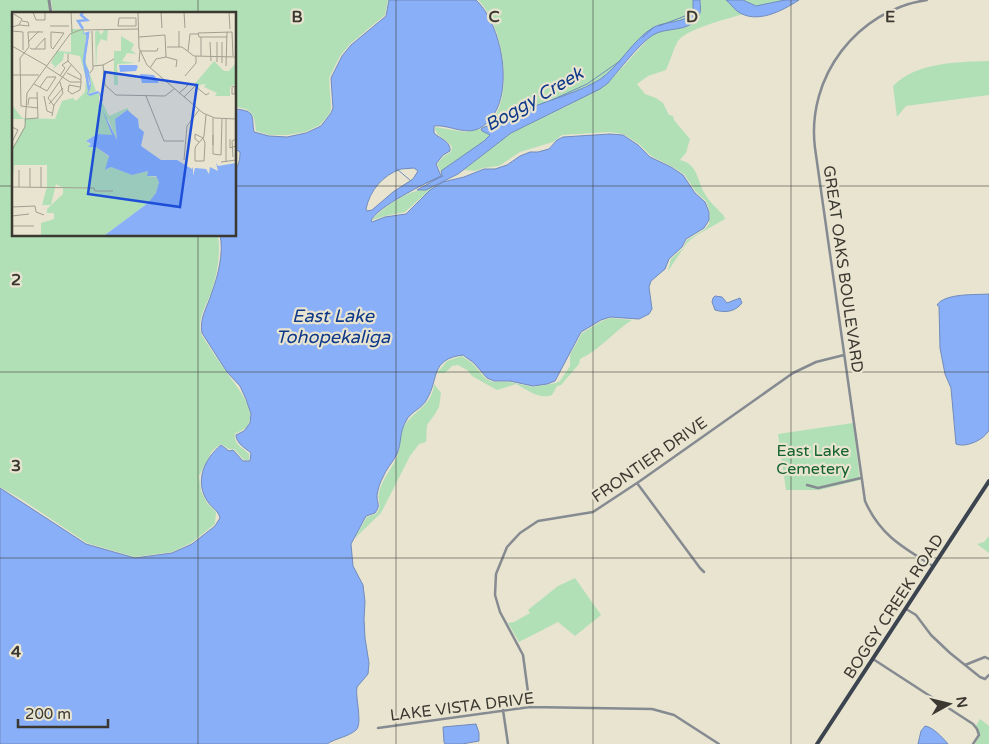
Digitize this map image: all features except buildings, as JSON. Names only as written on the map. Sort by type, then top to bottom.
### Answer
[{"type":"main road","name":"BOGGY CREEK ROAD","points":[[818,744],[989,481]]},
{"type":"street","name":"GREAT OAKS BOULEVARD","points":[[927,0],[910,3],[890,11],[861,29],[843,49],[828,72],[818,102],[814,126],[865,501],[872,517],[885,533],[933,567]]},
{"type":"street","name":"FRONTIER DRIVE","points":[[530,706],[523,655],[500,612],[495,595],[496,574],[499,562],[506,548],[520,533],[538,522],[593,512],[793,373],[816,362],[844,355]]},
{"type":"street","points":[[807,485],[818,488],[861,478]]},
{"type":"street","points":[[637,483],[704,572]]},
{"type":"street","points":[[906,609],[916,615],[931,635],[980,677],[986,679],[989,675]]},
{"type":"street","points":[[965,665],[985,657],[989,659]]},
{"type":"street","points":[[873,659],[973,724],[979,735],[973,744]]},
{"type":"street","name":"LAKE VISTA DRIVE","points":[[378,728],[530,706],[652,709],[663,711],[680,719],[719,744]]},
{"type":"street","points":[[503,710],[508,744]]},
{"type":"green space","points":[[0,0],[48,0],[49,12],[12,12],[12,236],[218,236],[219,257],[217,272],[201,318],[200,328],[204,339],[240,390],[250,411],[248,425],[235,434],[237,443],[249,454],[249,460],[244,460],[234,449],[229,449],[221,444],[212,451],[199,476],[201,491],[207,503],[216,512],[215,524],[191,543],[172,552],[135,557],[87,543],[0,487]]},
{"type":"green space","points":[[51,0],[388,0],[385,15],[350,44],[340,56],[329,78],[330,113],[320,125],[305,132],[287,135],[270,135],[256,131],[252,114],[246,109],[236,107],[236,12],[53,12]]},
{"type":"green space","points":[[478,0],[693,0],[694,14],[687,19],[655,27],[611,71],[599,80],[570,94],[530,108],[498,126],[487,125],[496,114],[502,99],[504,81],[500,43],[487,11]]},
{"type":"green space","points":[[700,0],[726,0],[743,14],[718,21],[683,36],[677,43],[666,70],[648,76],[637,84],[645,94],[663,103],[669,115],[673,116],[674,120],[690,139],[686,153],[680,160],[686,162],[694,169],[702,189],[725,219],[695,236],[687,243],[668,271],[671,259],[683,248],[687,240],[705,229],[709,224],[710,212],[706,201],[696,192],[684,174],[651,156],[639,144],[623,134],[610,132],[562,135],[553,142],[520,152],[499,166],[475,171],[464,170],[511,133],[567,106],[608,83],[651,36],[661,31],[686,26],[694,22],[701,6]]},
{"type":"green space","points":[[743,0],[785,0],[756,6]]},
{"type":"green space","points":[[989,61],[989,95],[906,106],[897,117],[893,86],[903,78],[914,72],[938,65]]},
{"type":"green space","points":[[435,127],[465,132],[481,129],[490,135],[441,171],[437,164],[444,156],[451,152],[452,147],[439,136]]},
{"type":"green space","points":[[433,187],[405,212],[372,220],[399,198],[412,192]]},
{"type":"green space","points":[[610,318],[632,320],[594,351],[580,359],[579,364],[561,385],[557,386],[552,395],[538,395],[516,384],[497,390],[472,376],[467,370],[458,365],[452,366],[445,373],[437,373],[447,361],[462,356],[473,364],[486,379],[493,382],[509,382],[533,387],[556,383],[560,381],[570,366],[570,355],[582,333]]},
{"type":"green space","points":[[434,384],[441,393],[439,407],[427,425],[426,442],[419,444],[410,456],[381,513],[355,538],[367,517],[376,514],[378,511],[379,492],[398,454],[405,424],[430,398]]},
{"type":"green space","name":"East Lake Cemetery","points":[[853,423],[860,480],[819,490],[786,490],[778,434]]},
{"type":"green space","points":[[989,536],[989,553],[977,544],[984,542]]},
{"type":"green space","points":[[575,578],[601,615],[575,636],[558,622],[519,642],[508,623],[514,622],[530,613],[528,610],[558,586]]},
{"type":"green space","points":[[980,719],[989,726],[989,744],[975,744],[980,736],[976,726]]},
{"type":"water","name":"East Lake Tohopekaliga","points":[[389,0],[476,0],[486,12],[494,28],[500,46],[503,66],[503,85],[499,103],[492,118],[480,128],[468,131],[434,126],[434,133],[447,142],[450,148],[450,151],[443,155],[436,164],[441,176],[391,202],[375,215],[372,222],[385,217],[406,214],[430,190],[443,182],[464,177],[484,169],[495,169],[507,165],[530,152],[549,149],[557,140],[563,137],[610,134],[623,135],[638,145],[650,157],[683,175],[695,193],[705,202],[709,212],[709,220],[704,228],[686,239],[682,247],[669,259],[665,269],[651,281],[649,287],[652,309],[649,314],[639,319],[610,317],[581,332],[555,381],[533,386],[510,381],[494,381],[487,378],[474,363],[463,355],[452,357],[440,365],[427,399],[408,418],[404,425],[397,454],[379,486],[377,510],[375,513],[366,516],[351,544],[353,566],[363,585],[365,638],[369,663],[368,674],[357,687],[359,722],[356,730],[327,744],[0,744],[0,488],[86,544],[135,558],[172,553],[192,544],[215,526],[220,518],[219,515],[208,502],[202,487],[201,479],[206,464],[221,445],[229,451],[233,450],[243,461],[250,461],[251,453],[236,438],[236,435],[244,431],[250,423],[251,414],[246,399],[240,386],[227,372],[202,333],[201,328],[220,264],[220,236],[236,236],[236,168],[240,152],[236,150],[236,109],[247,111],[252,115],[254,132],[269,136],[287,137],[306,133],[321,126],[333,108],[331,78],[342,56],[351,45],[386,16]],"holes":[[[414,168],[418,171],[413,179],[393,192],[372,210],[367,211],[368,202],[374,190],[388,175],[401,169]]]},
{"type":"water","points":[[693,0],[700,0],[700,11],[699,16],[692,24],[653,35],[636,50],[608,83],[600,89],[511,133],[458,174],[426,190],[417,190],[442,176],[441,171],[484,141],[490,135],[482,131],[483,127],[498,126],[509,118],[534,106],[574,92],[599,80],[613,68],[646,32],[654,27],[684,19],[693,14]]},
{"type":"water","points":[[726,0],[743,0],[756,6],[785,0],[799,0],[769,15],[752,17],[737,11]]},
{"type":"water","points":[[989,294],[989,430],[979,440],[970,444],[960,445],[956,444],[951,388],[945,374],[940,348],[939,306],[937,305],[947,298]]},
{"type":"water","points":[[715,296],[722,297],[727,303],[740,298],[742,303],[730,311],[715,310],[712,302]]},
{"type":"water","points":[[476,724],[479,741],[445,744],[443,727]]},
{"type":"water","points":[[925,726],[941,736],[948,744],[918,744],[921,731]]},
{"type":"waterway","name":"Boggy Creek","points":[[659,26],[685,16],[694,10]]},
{"type":"waterway","name":"Boggy Creek","points":[[643,37],[653,28]]},
{"type":"waterway","name":"Boggy Creek","points":[[552,100],[587,84],[620,61]]},
{"type":"waterway","name":"Boggy Creek","points":[[397,169],[411,181]]},
{"type":"waterway","name":"Boggy Creek","points":[[426,183],[443,176]]}]
